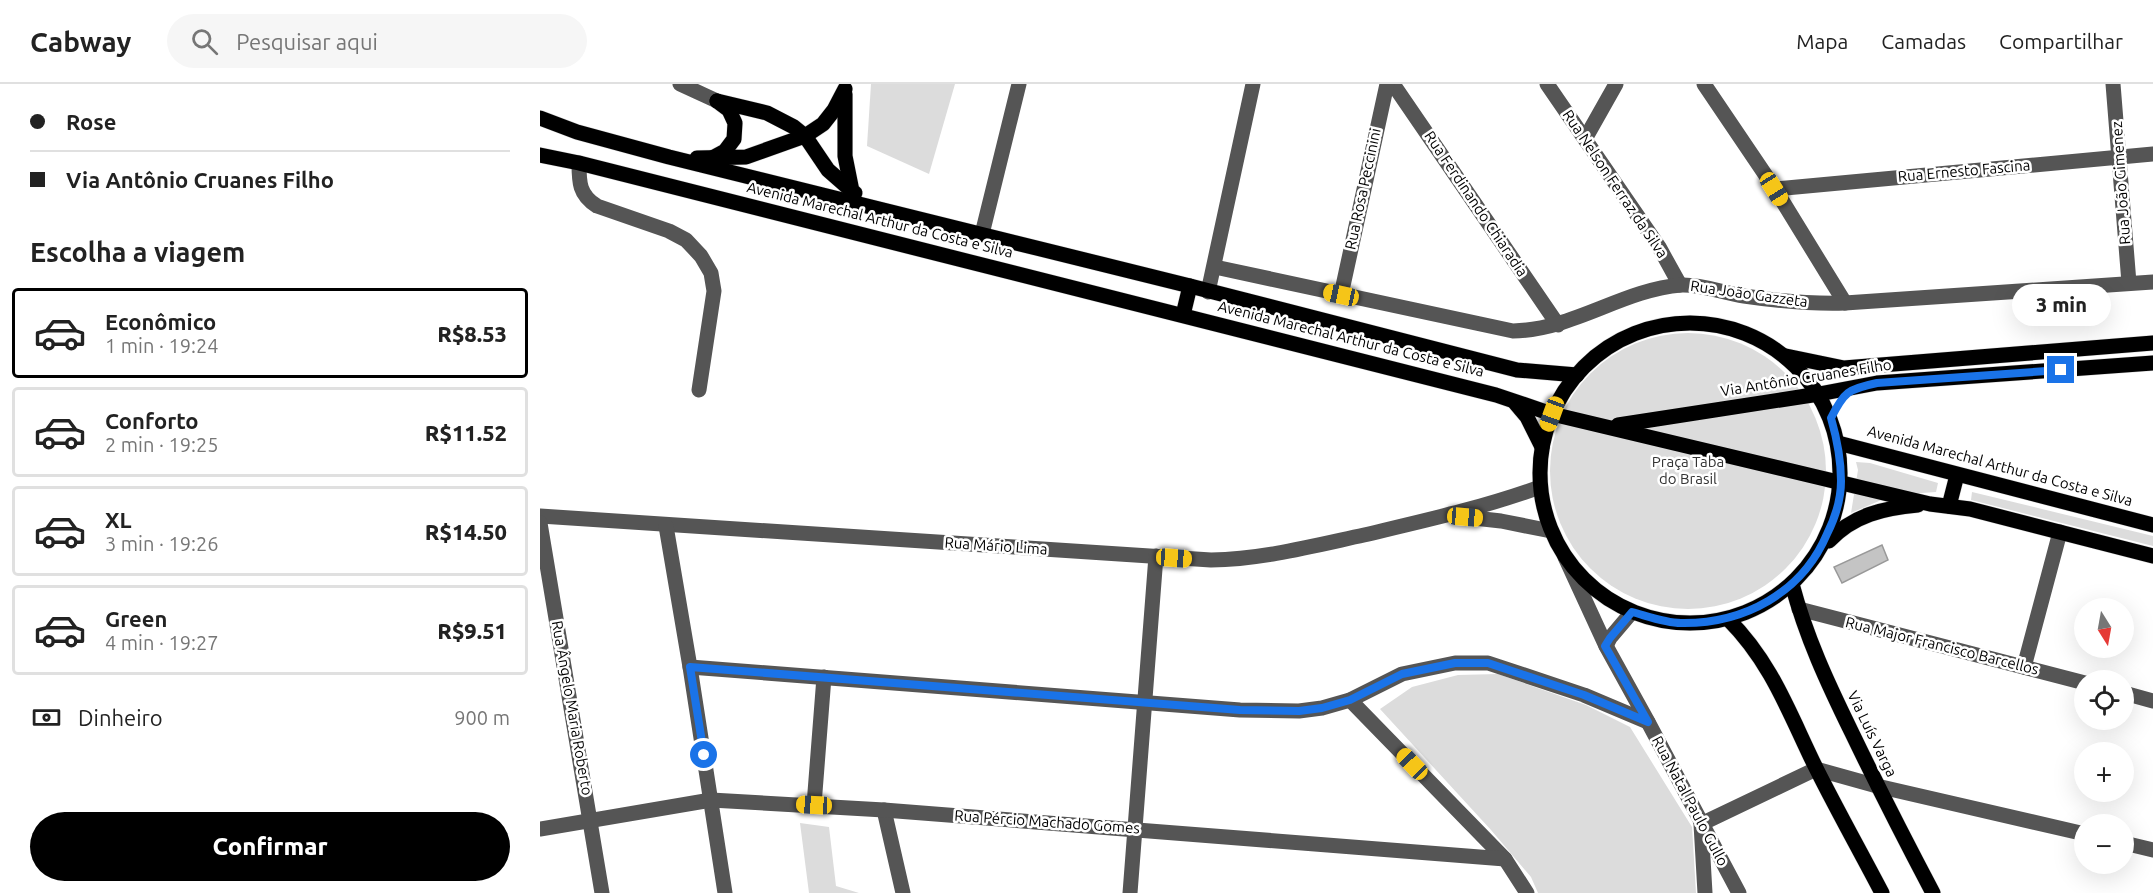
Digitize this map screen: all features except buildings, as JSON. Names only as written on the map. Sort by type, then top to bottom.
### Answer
[{"type":"main road","points":[[669,157],[746,157],[805,136],[823,124],[834,110],[845,87]]},
{"type":"main road","points":[[845,87],[845,156],[852,191]]},
{"type":"main road","points":[[717,101],[767,113],[785,121],[805,136],[828,170],[852,191],[880,210]]},
{"type":"main road","points":[[712,158],[726,151],[734,138],[735,123],[729,110],[717,101]]},
{"type":"main road","name":"Avenida Marechal Arthur da Costa e Silva","points":[[540,118],[577,132],[669,157],[1190,286],[1517,370],[1577,375]]},
{"type":"main road","name":"Avenida Marechal Arthur da Costa e Silva","points":[[540,156],[579,163],[1183,315],[1496,395],[1552,414],[1930,504],[1970,509],[2153,556]]},
{"type":"main road","points":[[1183,315],[1190,286]]},
{"type":"main road","points":[[1715,325],[1762,342],[1784,356],[1797,367],[1819,394],[1831,418],[1838,443],[1841,482],[1835,517],[1820,550],[1808,568],[1773,599],[1751,611],[1728,619],[1679,623],[1632,612],[1598,592],[1583,580],[1565,557],[1551,531],[1540,487],[1542,447],[1552,414],[1577,375],[1595,357],[1616,343],[1639,332],[1664,326],[1715,325]]},
{"type":"main road","name":"Via Antônio Cruanes Filho","points":[[1784,356],[1844,368],[2153,343]]},
{"type":"main road","name":"Via Antônio Cruanes Filho","points":[[1609,427],[1877,383],[2153,363]]},
{"type":"main road","points":[[1831,418],[1840,399],[1855,387]]},
{"type":"main road","points":[[1514,402],[1527,417],[1542,447]]},
{"type":"main road","name":"Avenida Marechal Arthur da Costa e Silva","points":[[1838,443],[2153,525]]},
{"type":"main road","points":[[1950,506],[1957,475]]},
{"type":"main road","points":[[1820,550],[1842,528],[1871,513],[1903,506],[1930,504]]},
{"type":"main road","name":"Via Luís Varga","points":[[1792,584],[1818,664],[1877,786],[1933,893]]},
{"type":"main road","points":[[1728,619],[1747,638],[1771,673],[1816,769],[1882,893]]},
{"type":"street","points":[[982,234],[1019,84]]},
{"type":"street","points":[[1208,292],[1253,84]]},
{"type":"street","name":"Rua Rosa Peccinini","points":[[1341,295],[1387,84]]},
{"type":"street","name":"Rua Ferdinando Chiaradia","points":[[1393,84],[1558,325]]},
{"type":"street","name":"Rua Nelson Ferraz da Silva","points":[[1547,84],[1659,246],[1680,285]]},
{"type":"street","points":[[1585,139],[1616,84]]},
{"type":"street","points":[[1704,84],[1774,189],[1845,303]]},
{"type":"street","name":"Rua João Gimenez","points":[[2113,84],[2129,283]]},
{"type":"street","points":[[686,85],[717,101]]},
{"type":"street","name":"Rua Ernesto Fascina","points":[[1774,189],[2153,154]]},
{"type":"street","points":[[579,163],[581,192],[588,200],[597,206],[669,231],[686,240],[701,256],[711,273],[714,291],[699,390]]},
{"type":"street","name":"Rua João Gazzeta","points":[[1215,267],[1513,331],[1533,331],[1558,325],[1640,293],[1680,285],[1806,304],[2153,282]]},
{"type":"street","name":"Rua Mário Lima","points":[[540,516],[1211,561],[1272,555],[1448,516],[1540,487]]},
{"type":"street","name":"Rua Mário Lima","points":[[1448,516],[1501,520],[1551,531]]},
{"type":"street","name":"Rua Ângelo Maria Roberto","points":[[540,523],[602,893]]},
{"type":"street","points":[[666,526],[725,893]]},
{"type":"street","points":[[2024,668],[2060,532]]},
{"type":"street","points":[[1130,893],[1156,556]]},
{"type":"street","name":"Rua Natal Paulo Gullo","points":[[1565,557],[1605,646],[1739,893]]},
{"type":"street","name":"Rua Major Francisco Barcellos","points":[[1799,609],[2074,680]]},
{"type":"street","points":[[1605,646],[1632,612]]},
{"type":"street","points":[[690,667],[1240,710],[1299,711],[1322,708],[1350,700],[1402,674],[1455,663],[1488,663],[1584,695],[1648,722]]},
{"type":"street","points":[[814,805],[824,677]]},
{"type":"street","points":[[2134,695],[2153,700]]},
{"type":"street","points":[[1350,700],[1505,859],[1527,893]]},
{"type":"street","points":[[1706,893],[1701,824],[1816,769],[1877,786],[2074,831]]},
{"type":"street","name":"Rua Pércio Machado Gomes","points":[[540,829],[711,800],[884,810],[1505,859]]},
{"type":"street","points":[[884,810],[903,893]]},
{"type":"street","points":[[2134,845],[2153,850]]},
{"type":"green space","points":[[871,84],[955,84],[929,174],[867,146]]},
{"type":"green space","name":"Praça Taba do Brasil","points":[[1688,333],[1715,336],[1741,344],[1764,357],[1785,374],[1802,395],[1815,418],[1823,444],[1826,471],[1823,498],[1815,524],[1802,547],[1785,568],[1764,585],[1741,598],[1715,606],[1688,609],[1661,606],[1635,598],[1612,585],[1591,568],[1574,547],[1561,524],[1553,498],[1550,471],[1553,444],[1561,418],[1574,395],[1591,374],[1612,357],[1635,344],[1661,336]]},
{"type":"green space","points":[[1856,462],[1870,463],[1938,483],[1936,492],[1893,495],[1851,513],[1858,470]]},
{"type":"green space","points":[[1972,492],[2153,536],[2153,546],[1971,500]]},
{"type":"green space","points":[[1498,674],[1586,705],[1630,727],[1692,827],[1696,893],[1538,893],[1531,877],[1491,830],[1380,709],[1412,687],[1458,675]]},
{"type":"green space","points":[[800,823],[829,827],[836,886],[859,893],[809,893]]},
{"type":"route","points":[[704,755],[690,667],[1240,710],[1299,711],[1322,708],[1350,700],[1402,674],[1455,663],[1488,663],[1584,695],[1648,722],[1605,646],[1632,612],[1679,623],[1728,619],[1751,611],[1773,599],[1808,568],[1820,550],[1835,517],[1841,482],[1838,443],[1831,418],[1840,399],[1855,387],[1877,383],[2061,370]]}]
